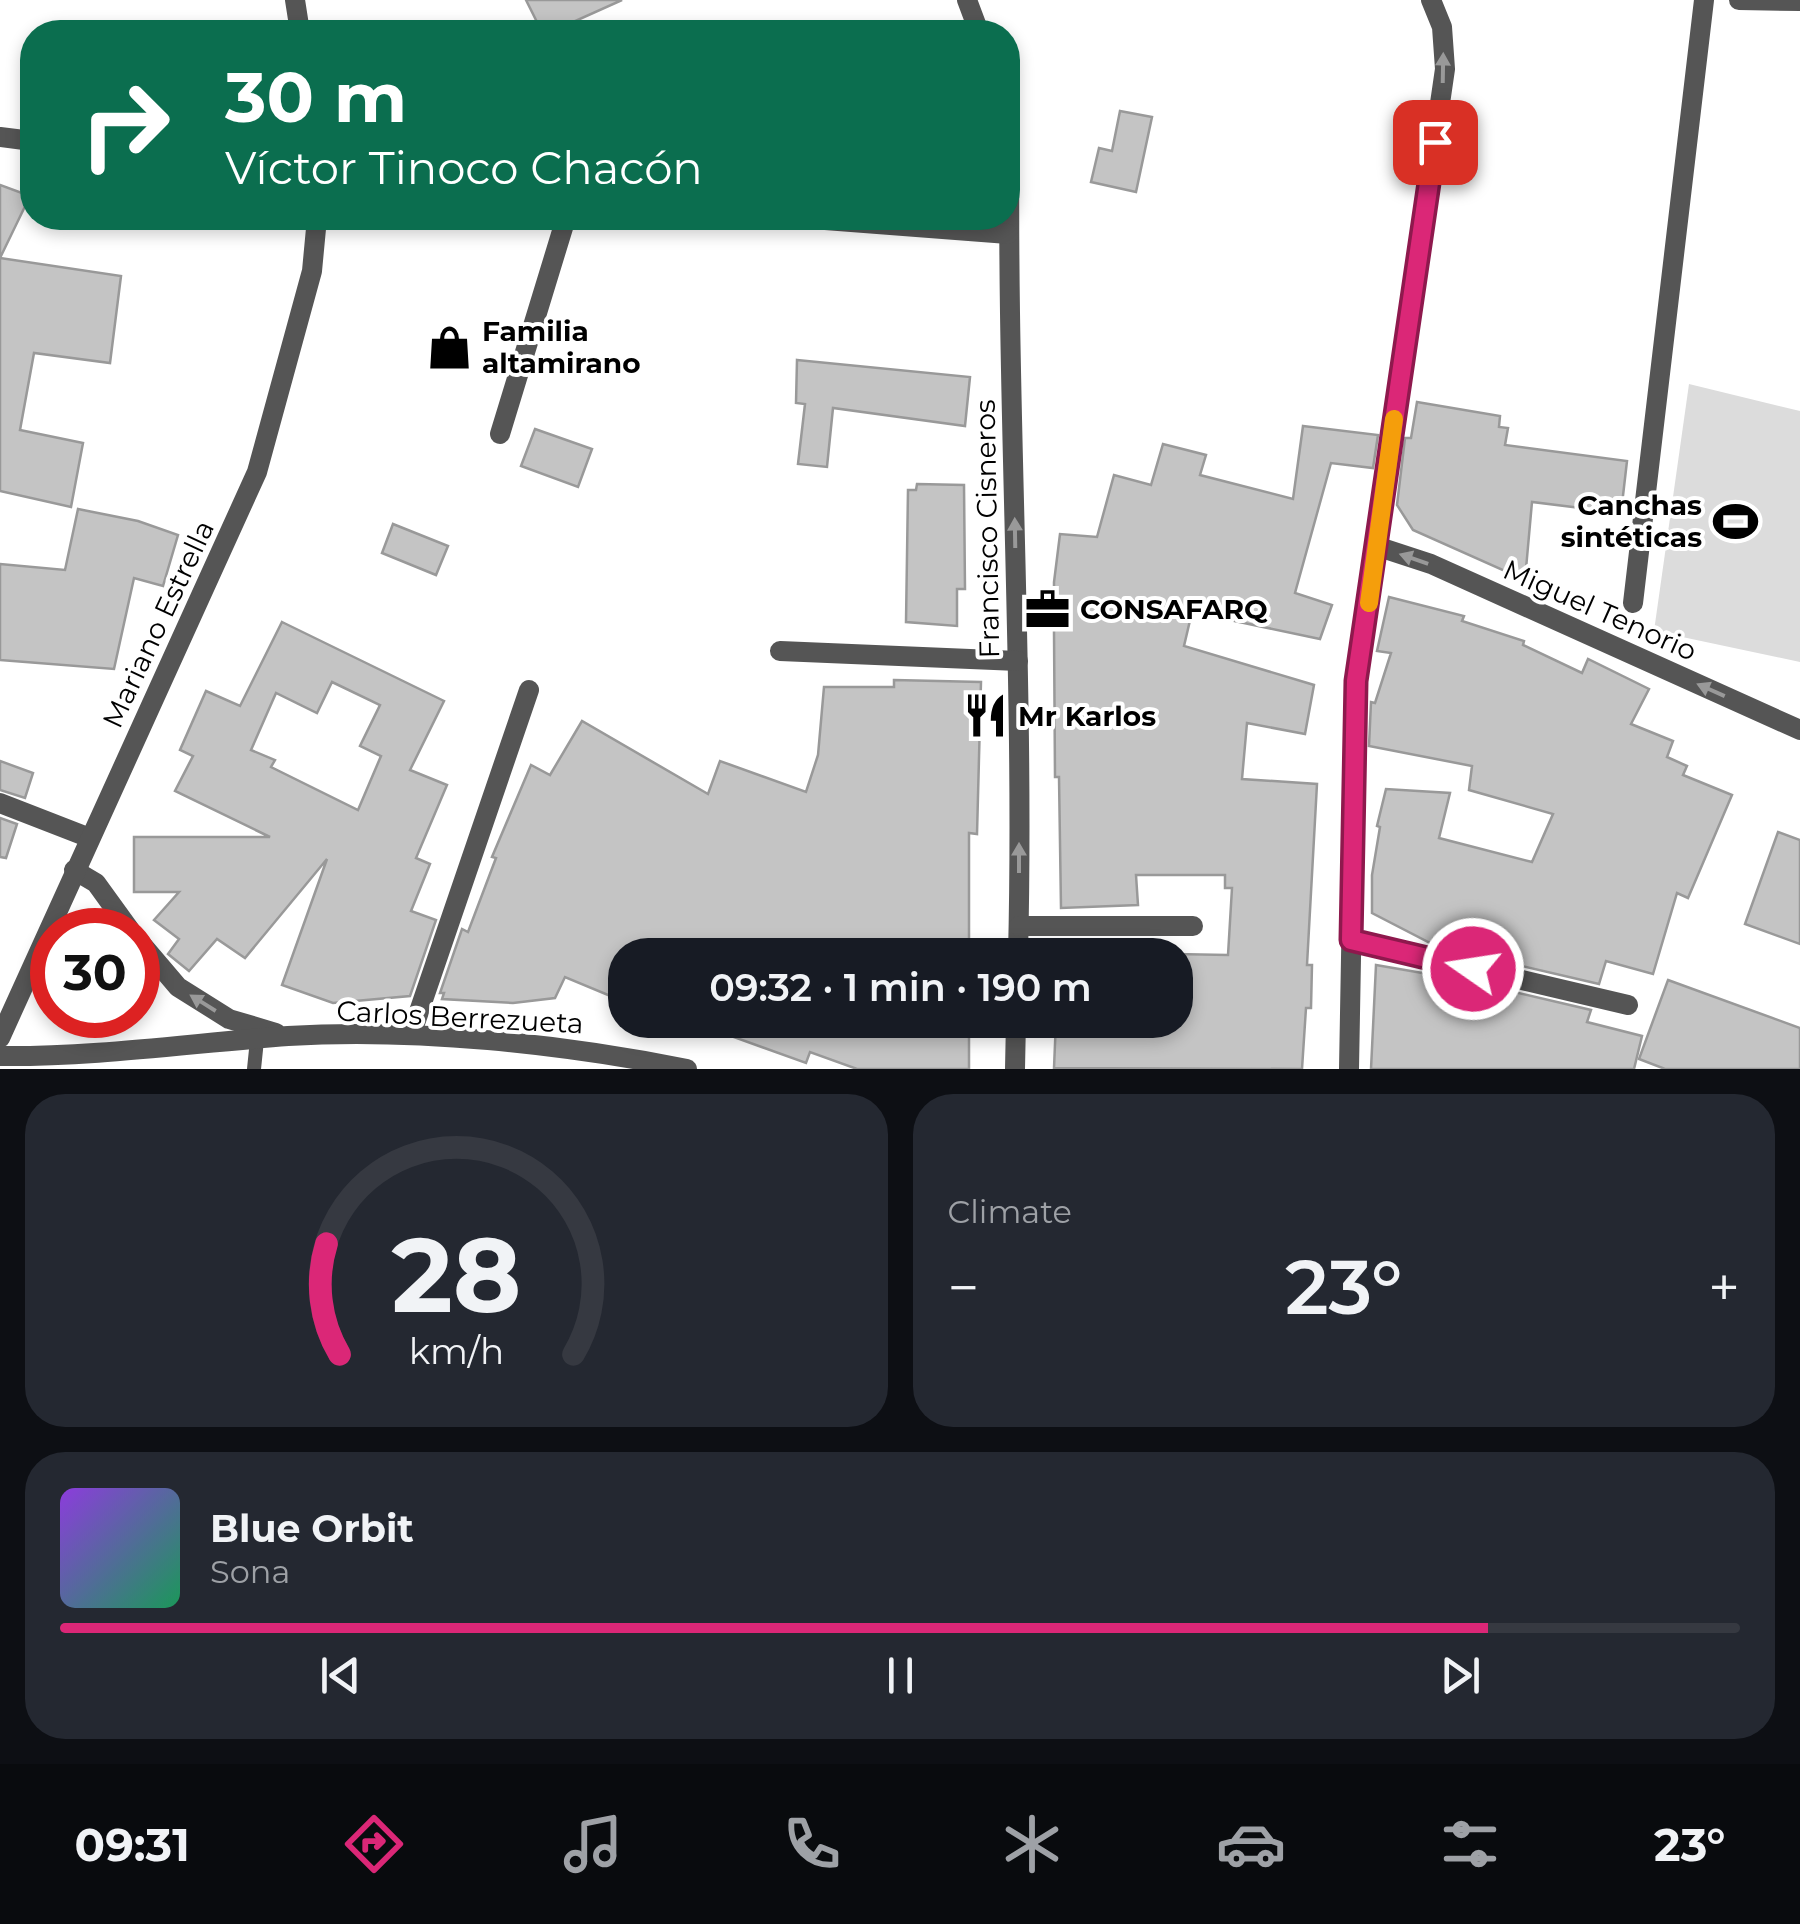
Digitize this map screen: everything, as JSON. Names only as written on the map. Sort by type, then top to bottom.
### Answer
[{"type":"street","points":[[1349,1069],[1356,681],[1446,69],[1442,27],[1431,0]]},
{"type":"street","points":[[1633,603],[1704,0]]},
{"type":"street","points":[[1739,0],[1800,1]]},
{"type":"street","name":"Mariano Estrella","points":[[0,1038],[257,472],[312,271],[316,230]]},
{"type":"street","points":[[500,434],[562,230]]},
{"type":"street","points":[[956,230],[1008,234]]},
{"type":"street","name":"Francisco Cisneros","points":[[1008,230],[1018,662],[1018,938]]},
{"type":"street","name":"Miguel Tenorio","points":[[1376,546],[1430,564],[1800,730]]},
{"type":"street","points":[[780,651],[1018,662]]},
{"type":"street","points":[[412,1035],[529,690]]},
{"type":"street","points":[[0,803],[90,838]]},
{"type":"street","points":[[74,870],[96,883],[114,908]]},
{"type":"street","points":[[1018,926],[1193,926]]},
{"type":"street","points":[[1351,940],[1628,1005]]},
{"type":"street","name":"Carlos Berrezueta","points":[[160,966],[178,987],[230,1020],[288,1036]]},
{"type":"street","name":"Carlos Berrezueta","points":[[0,1056],[288,1036],[412,1035],[615,1054],[688,1069]]},
{"type":"street","points":[[1015,1069],[1016,1038]]},
{"type":"lane","points":[[254,1069],[257,1040]]},
{"type":"shaded area","name":"Canchas sintéticas","points":[[1689,384],[1800,411],[1800,662],[1654,631]]},
{"type":"building","points":[[526,0],[622,0],[578,20],[536,20]]},
{"type":"building","points":[[1120,111],[1152,117],[1136,192],[1091,182],[1099,148],[1112,151]]},
{"type":"building","points":[[0,185],[20,192],[20,217],[0,258]]},
{"type":"building","points":[[0,258],[121,276],[110,363],[34,353],[20,430],[83,443],[71,507],[0,491]]},
{"type":"building","points":[[797,360],[970,377],[965,426],[833,408],[827,467],[798,464],[805,404],[796,403]]},
{"type":"building","points":[[1417,402],[1500,416],[1499,427],[1508,428],[1505,445],[1627,461],[1621,513],[1532,502],[1525,580],[1413,530],[1397,505],[1405,438],[1411,438]]},
{"type":"building","points":[[1303,426],[1378,435],[1373,468],[1331,463],[1295,593],[1332,605],[1320,639],[1192,612],[1184,646],[1314,685],[1305,734],[1247,723],[1242,779],[1317,784],[1307,965],[1312,965],[1311,1008],[1306,1008],[1302,1069],[1054,1068],[1055,1038],[1193,1038],[1193,954],[1228,955],[1232,888],[1225,888],[1225,875],[1136,875],[1138,905],[1061,908],[1054,632],[1054,582],[1060,534],[1097,537],[1114,475],[1151,485],[1163,444],[1206,455],[1200,475],[1293,499]]},
{"type":"building","points":[[535,429],[592,449],[578,487],[521,466]]},
{"type":"building","points":[[917,484],[964,485],[965,589],[957,589],[957,626],[906,622],[908,490],[916,490]]},
{"type":"building","points":[[78,509],[138,521],[178,535],[163,586],[134,578],[114,669],[0,660],[0,564],[65,570]]},
{"type":"building","points":[[393,524],[448,546],[436,575],[382,553]]},
{"type":"building","points":[[1389,597],[1464,616],[1462,621],[1524,641],[1523,645],[1582,673],[1588,659],[1649,689],[1631,724],[1673,741],[1667,757],[1687,766],[1683,775],[1732,795],[1688,898],[1677,893],[1653,974],[1606,961],[1599,984],[1436,946],[1372,913],[1372,875],[1380,827],[1377,826],[1386,789],[1450,793],[1439,838],[1532,862],[1553,814],[1469,790],[1472,766],[1369,746],[1371,702],[1375,703],[1391,653],[1377,651]]},
{"type":"building","points":[[282,622],[444,701],[410,770],[447,785],[416,858],[430,864],[411,911],[436,920],[410,996],[333,1003],[282,985],[327,859],[245,958],[217,939],[189,971],[168,954],[179,939],[160,925],[160,913],[179,892],[134,892],[134,837],[270,837],[175,791],[193,756],[180,750],[206,691],[240,706]],"holes":[[[332,682],[380,705],[360,746],[381,756],[358,810],[271,767],[275,760],[251,750],[276,693],[317,713]]]},
{"type":"building","points":[[894,680],[981,682],[977,834],[969,833],[969,938],[608,938],[608,995],[565,977],[555,998],[513,1003],[442,999],[444,993],[440,993],[462,929],[468,932],[496,858],[492,857],[531,765],[550,775],[582,721],[708,794],[720,761],[806,792],[818,755],[824,687],[894,687]]},
{"type":"building","points":[[0,761],[33,773],[25,798],[0,790]]},
{"type":"building","points":[[0,818],[17,824],[6,858],[0,857]]},
{"type":"building","points":[[1778,832],[1800,840],[1800,944],[1745,924]]},
{"type":"building","points":[[1376,965],[1463,980],[1591,1010],[1587,1022],[1642,1036],[1634,1069],[1371,1069]]},
{"type":"building","points":[[1668,980],[1800,1028],[1800,1069],[1665,1069],[1639,1059]]},
{"type":"building","points":[[737,1038],[969,1038],[969,1069],[857,1069],[810,1052],[806,1063]]},
{"type":"slow traffic","points":[[1369,603],[1394,419]]},
{"type":"place","name":"Familia altamirano","points":[[449,347]]},
{"type":"place","name":"Canchas sintéticas","points":[[1735,521]]},
{"type":"place","name":"CONSAFARQ","points":[[1047,609]]},
{"type":"place","name":"Mr Karlos","points":[[985,716]]},
{"type":"route","points":[[1435,142],[1356,681],[1351,940],[1473,969]]}]
